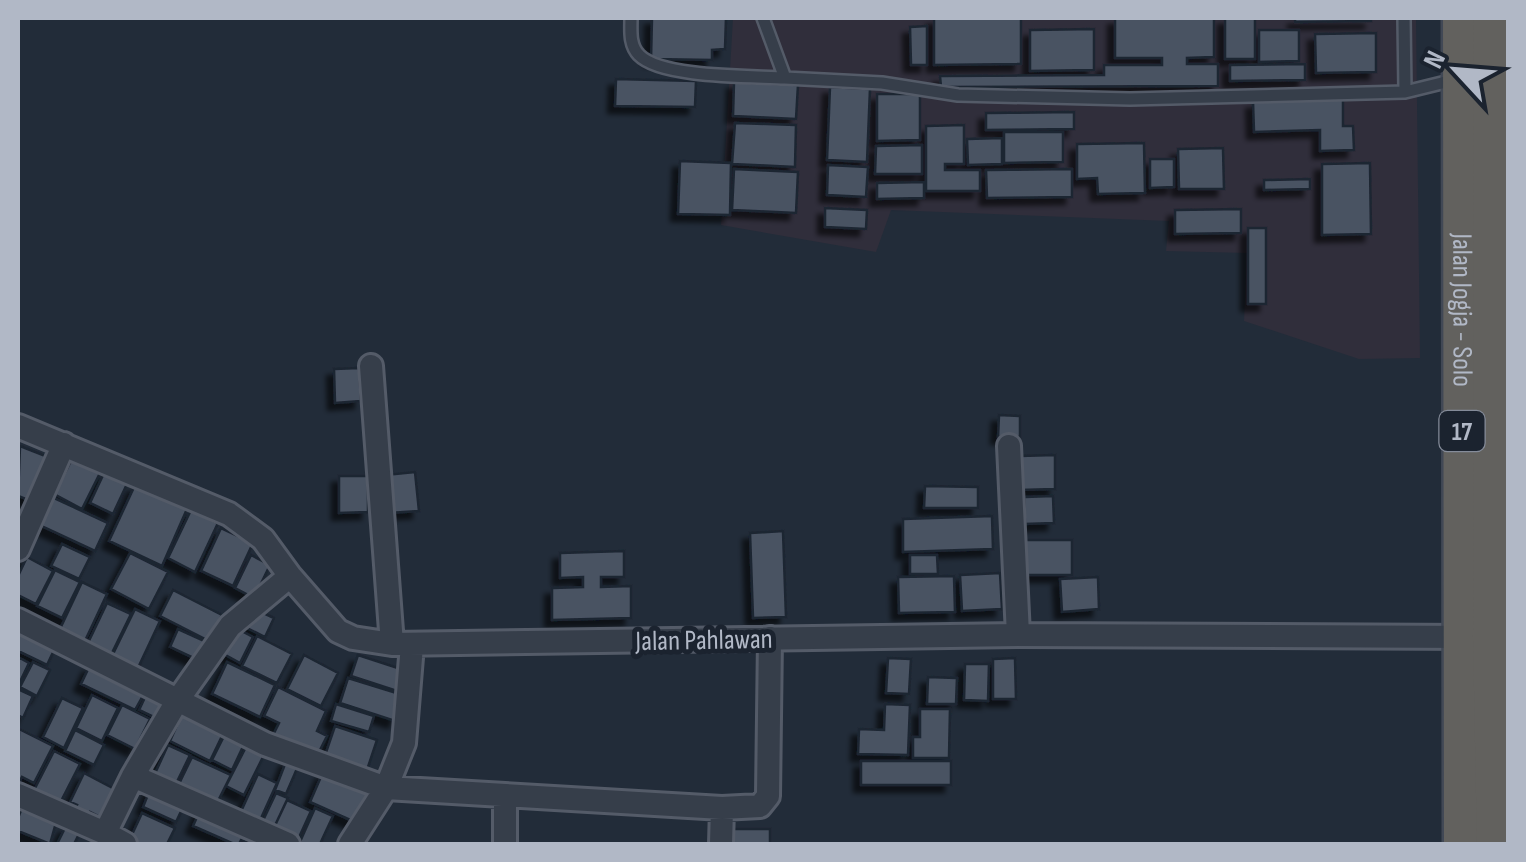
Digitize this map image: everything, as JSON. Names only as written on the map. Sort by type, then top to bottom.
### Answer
[{"type":"highway","name":"Jalan Jogja - Solo","points":[[1463,18],[1489,76]]},
{"type":"highway","name":"Jalan Jogja - Solo","points":[[1464,844],[1477,638],[1489,76],[1494,18]]},
{"type":"highway","name":"Jalan Jogja - Solo","points":[[1477,638],[1497,844]]},
{"type":"street","points":[[350,844],[386,788],[404,743],[402,644],[371,366]]},
{"type":"street","name":"Jalan Pahlawan","points":[[18,426],[229,514],[263,538],[338,631],[353,638],[402,644],[1018,635],[1477,638]]},
{"type":"street","points":[[18,548],[64,444]]},
{"type":"street","points":[[1009,446],[1018,635]]},
{"type":"street","points":[[18,796],[115,839],[133,776],[176,701],[230,626],[290,576]]},
{"type":"street","points":[[18,620],[266,744],[386,788],[722,808],[760,806],[768,796],[770,638]]},
{"type":"street","points":[[133,776],[288,844]]},
{"type":"street","points":[[505,795],[505,844]]},
{"type":"street","points":[[721,844],[722,808]]},
{"type":"lane","points":[[631,18],[634,49],[660,68],[882,83],[958,96],[1111,99],[1405,92],[1489,76]]},
{"type":"lane","points":[[763,18],[786,78]]},
{"type":"lane","points":[[1404,18],[1405,92]]},
{"type":"shaded area","points":[[733,18],[1416,18],[1420,358],[1359,359],[1244,321],[1247,253],[1166,251],[1169,221],[891,210],[876,252],[721,225]]},
{"type":"building","points":[[652,18],[726,18],[725,49],[712,50],[712,60],[651,59]]},
{"type":"building","points":[[934,18],[1021,18],[1021,64],[934,65]]},
{"type":"building","points":[[1115,18],[1214,18],[1214,57],[1187,58],[1187,64],[1218,64],[1218,86],[941,87],[940,76],[1104,75],[1104,65],[1162,65],[1162,58],[1115,58]]},
{"type":"building","points":[[1225,18],[1255,18],[1255,59],[1225,59]]},
{"type":"building","points":[[1295,18],[1371,18],[1371,21],[1295,22]]},
{"type":"building","points":[[927,26],[927,65],[911,65],[910,27]]},
{"type":"building","points":[[1094,29],[1094,70],[1030,71],[1030,30]]},
{"type":"building","points":[[1259,30],[1299,30],[1299,61],[1259,62]]},
{"type":"building","points":[[1376,33],[1376,72],[1316,73],[1315,34]]},
{"type":"building","points":[[1305,64],[1305,80],[1230,81],[1230,65]]},
{"type":"building","points":[[616,79],[696,81],[695,107],[615,106]]},
{"type":"building","points":[[734,82],[798,85],[796,119],[733,116]]},
{"type":"building","points":[[830,87],[870,89],[867,162],[827,160]]},
{"type":"building","points":[[877,94],[920,94],[920,140],[877,141]]},
{"type":"building","points":[[1343,99],[1343,126],[1353,126],[1354,150],[1320,151],[1320,130],[1254,132],[1253,102]]},
{"type":"building","points":[[1074,112],[1074,129],[986,130],[986,113]]},
{"type":"building","points":[[735,123],[796,125],[795,167],[732,164]]},
{"type":"building","points":[[964,125],[964,164],[945,164],[945,170],[980,170],[980,191],[926,191],[926,126]]},
{"type":"building","points":[[1004,132],[1063,132],[1063,162],[1004,163]]},
{"type":"building","points":[[1002,138],[1002,164],[968,165],[967,139]]},
{"type":"building","points":[[1144,143],[1145,193],[1098,194],[1097,178],[1077,179],[1077,144]]},
{"type":"building","points":[[922,145],[922,174],[875,174],[876,146]]},
{"type":"building","points":[[1223,148],[1224,189],[1179,189],[1178,149]]},
{"type":"building","points":[[1150,159],[1174,159],[1174,187],[1150,188]]},
{"type":"building","points":[[680,161],[731,163],[730,215],[678,214]]},
{"type":"building","points":[[1370,163],[1371,234],[1322,235],[1322,164]]},
{"type":"building","points":[[828,165],[868,167],[866,197],[827,195]]},
{"type":"building","points":[[734,169],[798,172],[796,213],[732,210]]},
{"type":"building","points":[[1072,169],[1072,197],[987,198],[986,170]]},
{"type":"building","points":[[1310,179],[1310,189],[1264,190],[1264,180]]},
{"type":"building","points":[[924,182],[924,198],[877,199],[877,183]]},
{"type":"building","points":[[825,208],[867,210],[866,229],[825,227]]},
{"type":"building","points":[[1241,209],[1241,233],[1175,234],[1175,210]]},
{"type":"building","points":[[1248,228],[1266,228],[1266,304],[1248,304]]},
{"type":"building","points":[[359,368],[361,401],[335,403],[334,369]]},
{"type":"building","points":[[999,415],[1020,416],[1020,437],[998,437]]},
{"type":"building","points":[[20,446],[48,457],[31,501],[18,496]]},
{"type":"building","points":[[1055,455],[1055,489],[1020,490],[1019,456]]},
{"type":"building","points":[[72,459],[100,473],[82,509],[54,494]]},
{"type":"building","points":[[415,472],[419,511],[389,513],[385,475]]},
{"type":"building","points":[[104,473],[127,484],[113,514],[90,503]]},
{"type":"building","points":[[339,476],[368,476],[368,512],[339,513]]},
{"type":"building","points":[[135,485],[187,509],[162,566],[109,541]]},
{"type":"building","points":[[925,486],[978,487],[978,508],[924,508]]},
{"type":"building","points":[[1053,496],[1054,523],[1025,524],[1024,497]]},
{"type":"building","points":[[52,497],[108,523],[95,551],[39,525]]},
{"type":"building","points":[[191,510],[218,523],[195,572],[168,558]]},
{"type":"building","points":[[992,516],[993,549],[903,552],[903,519]]},
{"type":"building","points":[[221,528],[253,543],[233,586],[201,571]]},
{"type":"building","points":[[783,531],[786,617],[753,618],[750,533]]},
{"type":"building","points":[[1025,540],[1072,540],[1072,575],[1024,575]]},
{"type":"building","points":[[62,544],[90,557],[79,579],[51,566]]},
{"type":"building","points":[[624,551],[624,577],[601,577],[601,587],[631,586],[631,618],[552,620],[552,588],[583,587],[583,577],[560,578],[560,553]]},
{"type":"building","points":[[130,553],[168,572],[149,609],[111,589]]},
{"type":"building","points":[[251,555],[270,565],[254,598],[235,588]]},
{"type":"building","points":[[910,555],[937,555],[938,574],[910,574]]},
{"type":"building","points":[[27,557],[53,571],[36,604],[18,595],[18,576]]},
{"type":"building","points":[[55,570],[80,582],[62,618],[37,606]]},
{"type":"building","points":[[1000,573],[1002,609],[962,611],[960,575]]},
{"type":"building","points":[[954,576],[955,612],[899,613],[898,577]]},
{"type":"building","points":[[1098,577],[1099,609],[1062,612],[1060,579]]},
{"type":"building","points":[[82,582],[107,594],[84,643],[59,631]]},
{"type":"building","points":[[173,590],[222,615],[209,641],[160,616]]},
{"type":"building","points":[[107,603],[131,614],[109,659],[86,647]]},
{"type":"building","points":[[135,609],[160,621],[137,670],[111,658]]},
{"type":"building","points":[[257,610],[274,618],[265,637],[247,628]]},
{"type":"building","points":[[234,627],[253,637],[240,663],[220,652]]},
{"type":"building","points":[[18,628],[56,646],[47,665],[18,651]]},
{"type":"building","points":[[178,629],[211,644],[202,662],[170,647]]},
{"type":"building","points":[[257,636],[292,654],[277,683],[242,666]]},
{"type":"building","points":[[304,655],[338,673],[321,706],[287,689]]},
{"type":"building","points":[[358,655],[404,670],[397,691],[351,676]]},
{"type":"building","points":[[18,657],[29,663],[18,686]]},
{"type":"building","points":[[888,658],[911,659],[909,694],[886,693]]},
{"type":"building","points":[[1015,658],[1016,699],[993,699],[993,659]]},
{"type":"building","points":[[33,662],[50,670],[37,696],[20,687]]},
{"type":"building","points":[[227,662],[275,685],[260,717],[212,694]]},
{"type":"building","points":[[965,664],[989,664],[988,701],[964,700]]},
{"type":"building","points":[[90,665],[145,692],[135,710],[81,684]]},
{"type":"building","points":[[928,677],[957,678],[956,704],[927,704]]},
{"type":"building","points":[[348,678],[403,695],[395,721],[340,703]]},
{"type":"building","points":[[278,687],[326,711],[317,731],[327,736],[316,758],[272,737],[279,723],[264,716]]},
{"type":"building","points":[[18,689],[33,696],[23,718],[18,715]]},
{"type":"building","points":[[148,691],[171,703],[162,721],[139,710]]},
{"type":"building","points":[[92,695],[118,708],[102,741],[76,728]]},
{"type":"building","points":[[62,698],[83,708],[64,748],[43,737]]},
{"type":"building","points":[[336,704],[374,716],[369,732],[331,721]]},
{"type":"building","points":[[885,704],[910,705],[908,755],[858,754],[859,729],[884,730]]},
{"type":"building","points":[[122,705],[150,719],[135,749],[107,735]]},
{"type":"building","points":[[920,709],[950,709],[949,758],[913,758],[913,737],[920,737]]},
{"type":"building","points":[[182,714],[223,734],[210,761],[170,741]]},
{"type":"building","points":[[335,726],[377,740],[365,776],[323,761]]},
{"type":"building","points":[[228,728],[247,738],[232,770],[212,760]]},
{"type":"building","points":[[19,729],[53,746],[34,783],[22,777],[18,785]]},
{"type":"building","points":[[75,730],[104,745],[94,765],[65,751]]},
{"type":"building","points":[[249,741],[267,749],[244,795],[226,786]]},
{"type":"building","points":[[168,745],[190,755],[173,790],[152,780]]},
{"type":"building","points":[[54,751],[80,764],[56,811],[30,798]]},
{"type":"building","points":[[192,757],[231,775],[214,809],[176,790]]},
{"type":"building","points":[[287,759],[299,764],[286,794],[275,790]]},
{"type":"building","points":[[861,761],[951,761],[951,785],[861,785]]},
{"type":"building","points":[[323,772],[370,793],[357,823],[310,802]]},
{"type":"building","points":[[84,773],[122,793],[108,821],[90,812],[87,818],[74,811],[77,805],[70,802]]},
{"type":"building","points":[[258,774],[277,783],[257,827],[238,818]]},
{"type":"building","points":[[151,787],[185,803],[176,822],[143,807]]},
{"type":"building","points":[[276,793],[288,798],[271,834],[259,829]]},
{"type":"building","points":[[287,800],[311,811],[296,844],[271,834]]},
{"type":"building","points":[[23,805],[57,819],[50,844],[18,831]]},
{"type":"building","points":[[201,808],[253,832],[249,843],[241,840],[234,844],[193,826]]},
{"type":"building","points":[[315,808],[333,816],[320,844],[299,844]]},
{"type":"building","points":[[142,813],[175,828],[167,844],[129,841]]},
{"type":"building","points":[[66,826],[80,832],[74,844],[57,844]]},
{"type":"building","points":[[725,829],[770,829],[770,844],[725,844]]}]
